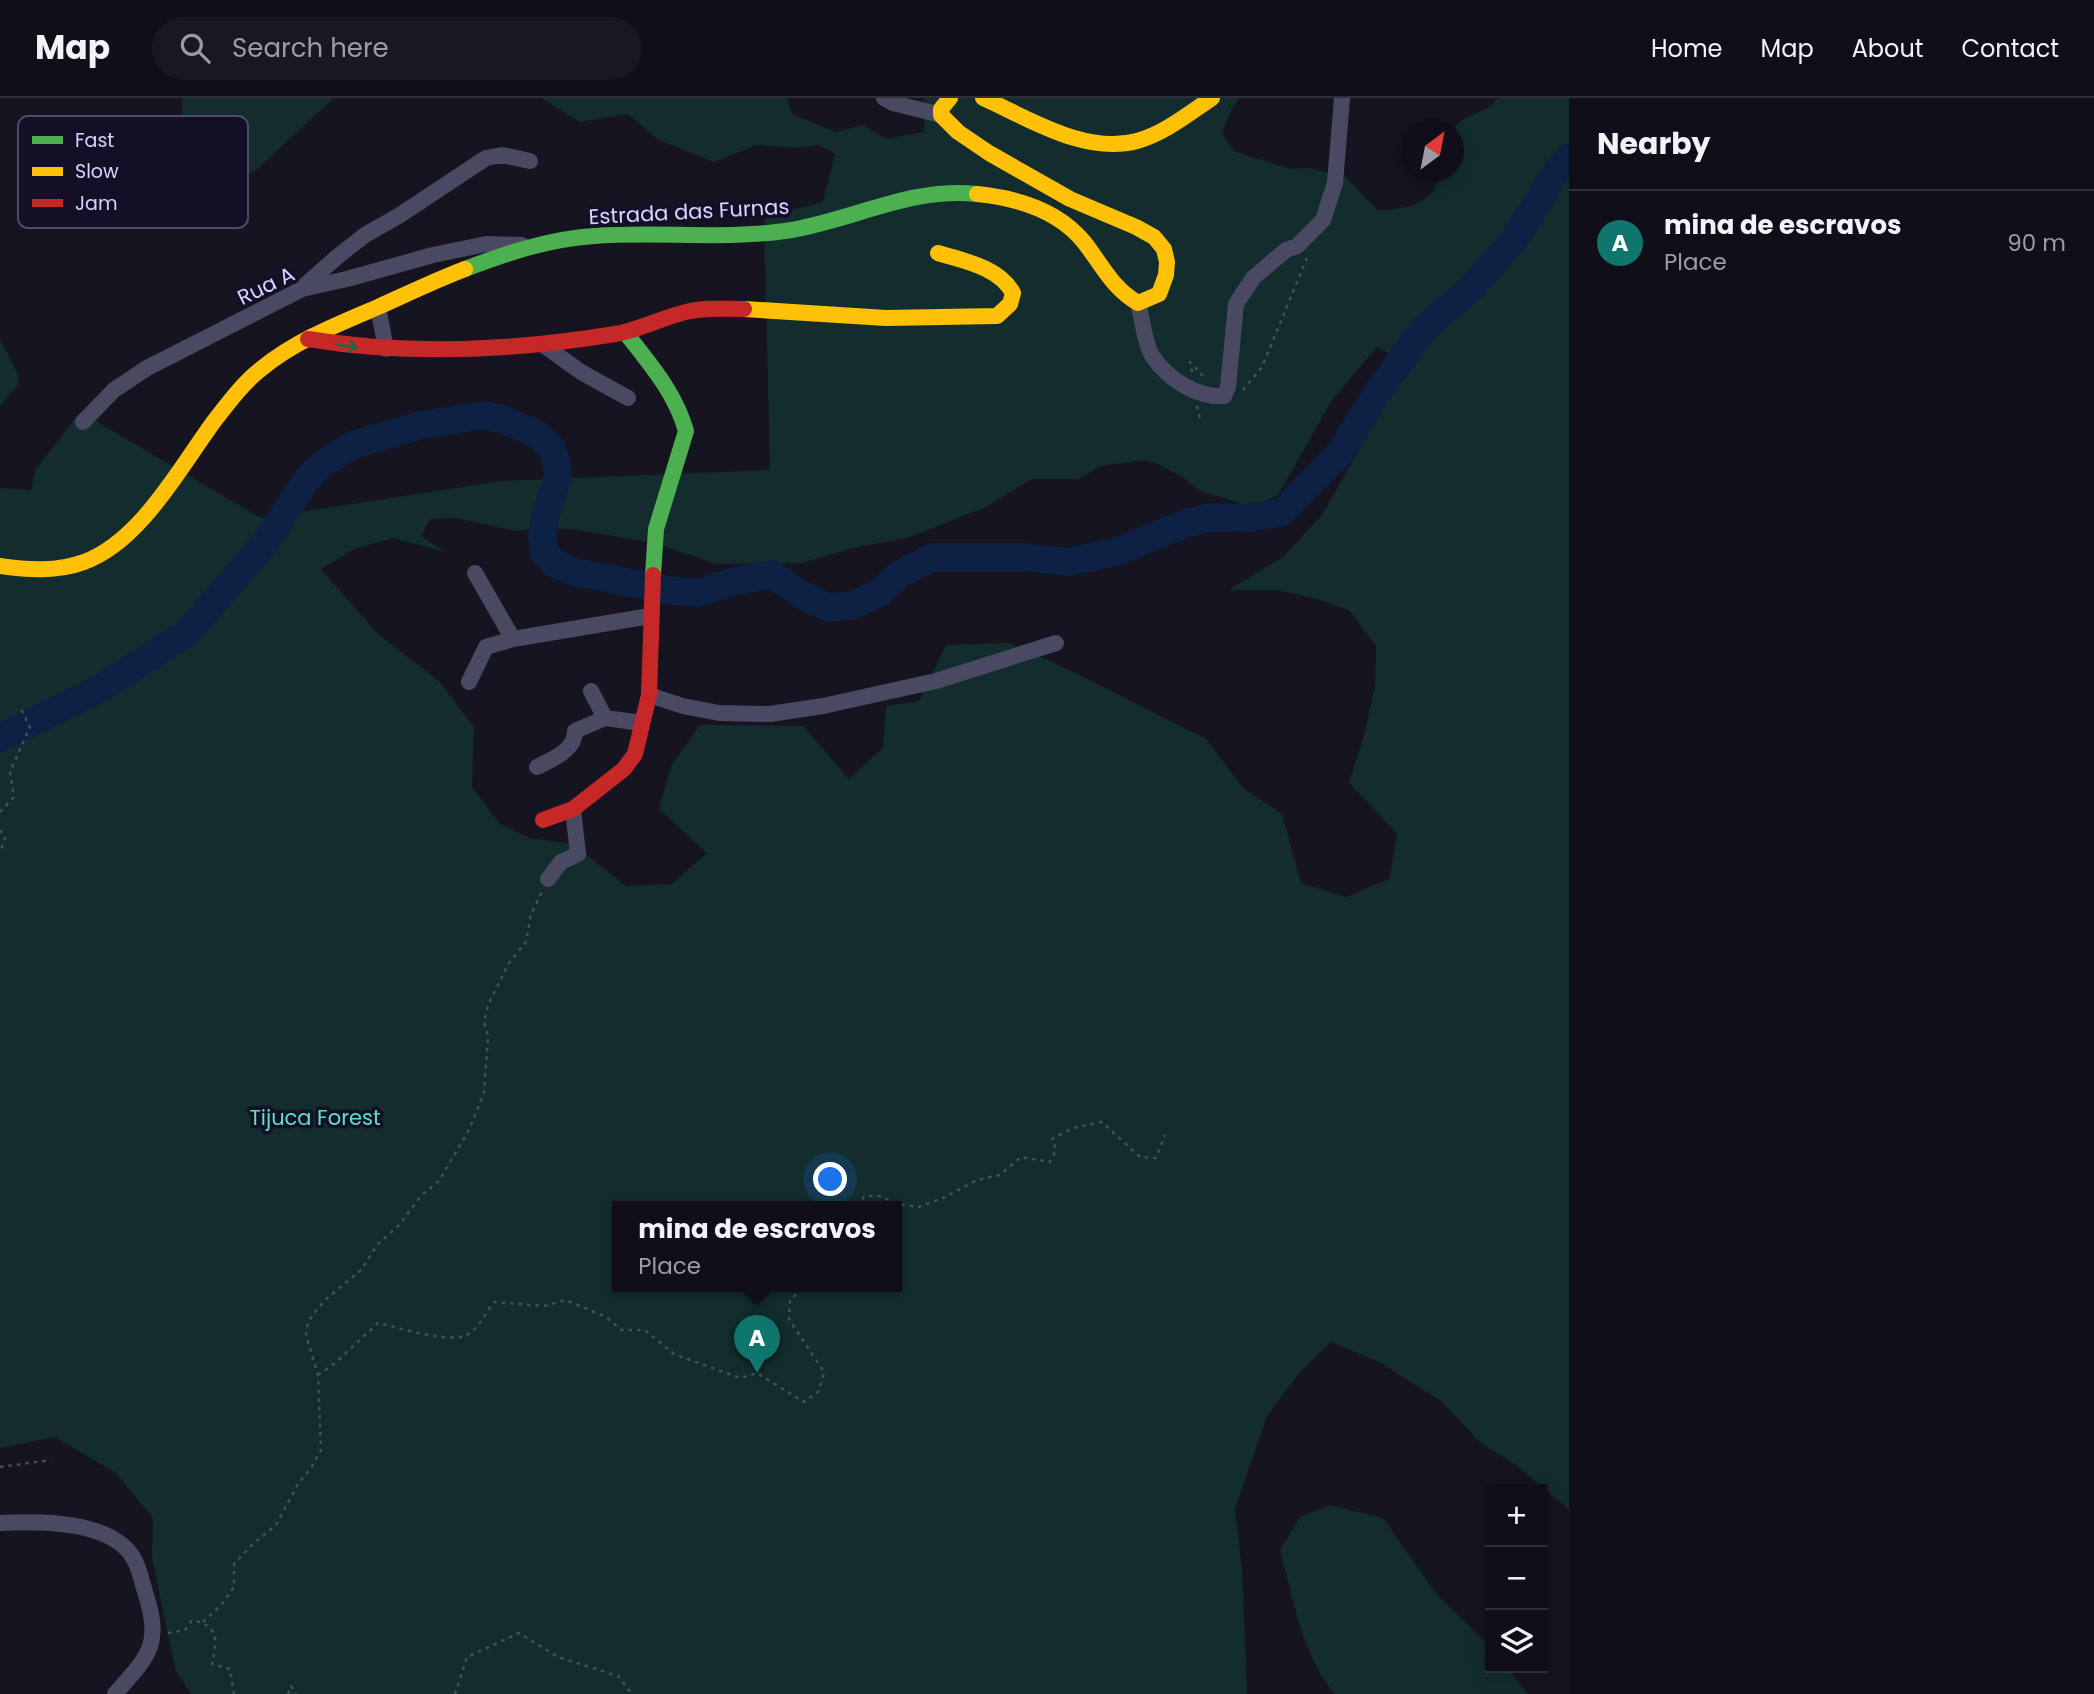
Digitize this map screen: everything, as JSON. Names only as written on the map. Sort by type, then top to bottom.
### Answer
[{"type":"main road","points":[[950,98],[941,115],[966,139],[1075,202],[1145,233],[1160,244],[1167,258],[1167,276],[1158,294],[1138,303]]},
{"type":"main road","points":[[983,98],[1062,132],[1099,141],[1126,143],[1154,133],[1212,98]]},
{"type":"main road","name":"Estrada das Furnas","points":[[0,566],[28,570],[62,568],[85,561],[106,550],[147,511],[243,384],[266,365],[308,339],[446,276],[535,246],[589,236],[785,231],[833,222],[902,200],[935,194],[975,192],[1022,201],[1076,233],[1109,282],[1124,296],[1138,303]]},
{"type":"main road","points":[[308,339],[348,347],[477,350],[625,332],[676,313],[704,309],[871,317],[997,316],[1006,310],[1011,302],[1012,291],[1008,281],[999,274],[938,253]]},
{"type":"main road","points":[[543,820],[573,809],[624,769],[635,754],[649,695],[653,554],[659,514],[686,431],[683,415],[674,400],[625,332]]},
{"type":"street","points":[[884,98],[893,103],[941,115]]},
{"type":"street","points":[[1138,303],[1152,356],[1173,378],[1195,392],[1213,397],[1231,396],[1228,387],[1236,304],[1253,278],[1286,250],[1297,246],[1323,220],[1335,183],[1342,98]]},
{"type":"street","points":[[302,289],[365,235],[486,158],[502,155],[530,161]]},
{"type":"street","name":"Rua A","points":[[83,422],[114,390],[148,368],[302,289],[486,244],[535,246]]},
{"type":"street","points":[[378,307],[386,349]]},
{"type":"street","points":[[541,344],[581,372],[628,398]]},
{"type":"street","points":[[475,573],[513,639]]},
{"type":"street","points":[[469,682],[486,647],[650,609]]},
{"type":"street","points":[[649,695],[719,713],[770,714],[822,706],[948,678],[1056,643]]},
{"type":"street","points":[[591,691],[604,718]]},
{"type":"street","points":[[537,767],[563,754],[575,738],[575,731],[604,718],[642,723]]},
{"type":"street","points":[[548,879],[561,862],[578,854],[573,809]]},
{"type":"street","points":[[0,1523],[69,1524],[109,1538],[124,1547],[134,1560],[154,1632],[145,1657],[116,1694]]},
{"type":"path","points":[[1200,420],[1190,362],[1231,396],[1262,366],[1307,257]]},
{"type":"path","points":[[0,812],[14,797],[10,772],[30,727],[21,709]]},
{"type":"path","points":[[0,830],[5,838],[0,853]]},
{"type":"path","points":[[203,1622],[222,1604],[234,1587],[234,1564],[276,1525],[298,1484],[321,1450],[318,1375],[306,1335],[308,1321],[325,1300],[361,1269],[377,1245],[399,1225],[421,1196],[439,1181],[478,1112],[484,1093],[488,1036],[484,1022],[488,1005],[509,963],[526,942],[531,914],[548,879]]},
{"type":"path","points":[[902,1205],[918,1207],[941,1199],[977,1180],[1000,1175],[1021,1157],[1050,1162],[1056,1150],[1052,1139],[1073,1128],[1102,1122],[1140,1157],[1156,1158],[1165,1135]]},
{"type":"path","points":[[862,1201],[864,1196],[880,1196],[891,1201]]},
{"type":"path","points":[[318,1375],[334,1364],[378,1323],[421,1334],[461,1339],[471,1333],[494,1302],[544,1306],[566,1300],[606,1317],[622,1330],[645,1330],[674,1354],[740,1378],[757,1373],[804,1402],[819,1391],[824,1372],[789,1319],[790,1299],[800,1292]]},
{"type":"path","points":[[0,1467],[51,1460]]},
{"type":"path","points":[[154,1632],[185,1630],[192,1620],[203,1622],[213,1631],[217,1642],[212,1664],[230,1669],[234,1694]]},
{"type":"path","points":[[455,1694],[467,1657],[519,1633],[558,1657],[618,1676],[632,1694]]},
{"type":"path","points":[[288,1694],[291,1686],[296,1694]]},
{"type":"green space","points":[[182,98],[334,98],[254,172],[248,174],[248,116],[182,116]]},
{"type":"green space","name":"Tijuca Forest","points":[[541,98],[787,98],[792,114],[835,132],[863,125],[887,139],[924,132],[923,98],[1239,98],[1222,133],[1234,151],[1291,169],[1307,168],[1345,176],[1377,210],[1398,209],[1418,203],[1433,191],[1438,182],[1464,182],[1464,119],[1488,107],[1498,98],[1569,98],[1569,1510],[1548,1492],[1548,1484],[1539,1484],[1519,1467],[1481,1443],[1441,1401],[1379,1362],[1331,1342],[1299,1373],[1267,1416],[1235,1509],[1242,1569],[1247,1694],[191,1694],[175,1669],[152,1558],[153,1518],[116,1473],[55,1437],[0,1448],[0,488],[31,490],[36,469],[80,412],[261,518],[501,481],[770,470],[764,217],[823,202],[835,154],[818,145],[797,148],[757,145],[714,162],[659,140],[628,114],[580,122]],"holes":[[[1377,347],[1408,363],[1322,515],[1283,557],[1229,590],[1277,590],[1349,610],[1376,646],[1375,686],[1364,736],[1349,782],[1397,834],[1389,879],[1346,897],[1301,883],[1282,814],[1244,789],[1206,739],[1070,670],[1009,643],[946,645],[919,701],[886,706],[883,748],[849,779],[803,726],[700,725],[671,766],[659,809],[707,853],[672,884],[626,886],[573,844],[529,838],[500,824],[472,787],[474,727],[439,681],[379,635],[321,569],[354,549],[393,538],[446,552],[421,536],[430,519],[457,518],[516,531],[537,528],[573,529],[654,543],[717,564],[802,563],[853,548],[907,538],[986,507],[1032,479],[1079,479],[1101,466],[1145,460],[1182,477],[1200,491],[1253,507],[1278,495],[1332,400]]]},
{"type":"green space","points":[[0,340],[18,374],[19,384],[0,406]]},
{"type":"green space","points":[[1330,1505],[1383,1518],[1437,1595],[1485,1641],[1485,1673],[1512,1673],[1528,1694],[1335,1694],[1314,1662],[1307,1644],[1280,1550],[1300,1517]]},
{"type":"waterway","points":[[0,738],[101,688],[187,633],[266,542],[305,482],[322,464],[353,445],[418,426],[483,415],[505,420],[538,435],[550,446],[556,459],[558,476],[545,517],[542,537],[544,552],[554,563],[574,572],[698,593],[732,582],[772,574],[802,595],[829,608],[853,605],[879,593],[901,573],[933,557],[1023,557],[1068,562],[1116,552],[1184,524],[1212,517],[1246,518],[1281,513],[1340,453],[1379,390],[1423,330],[1472,287],[1514,240],[1557,171],[1569,158]]},
{"type":"traffic: fast","points":[[465,269],[561,240],[618,235],[761,234],[809,226],[928,195],[977,194]]},
{"type":"traffic: fast","points":[[625,332],[668,391],[686,431],[656,529],[653,575]]},
{"type":"traffic: slow","points":[[950,98],[941,109],[941,115],[958,132],[989,153],[1070,199],[1154,237],[1164,249],[1167,262],[1166,275],[1159,294],[1138,303],[1114,283],[1084,242],[1062,222],[1022,203],[977,194]]},
{"type":"traffic: slow","points":[[983,98],[1077,139],[1117,144],[1137,141],[1157,133],[1212,98]]},
{"type":"traffic: slow","points":[[744,309],[886,318],[997,316],[1010,304],[1013,293],[999,277],[980,266],[938,253]]},
{"type":"traffic: slow","points":[[0,566],[53,569],[84,562],[105,552],[124,538],[158,501],[226,406],[261,369],[317,334],[465,269]]},
{"type":"traffic: jam","points":[[308,339],[385,348],[500,348],[615,334],[693,310],[744,309]]},
{"type":"traffic: jam","points":[[543,820],[573,809],[624,769],[635,754],[649,695],[653,575]]},
{"type":"place","name":"mina de escravos","points":[[757,1373]]}]
